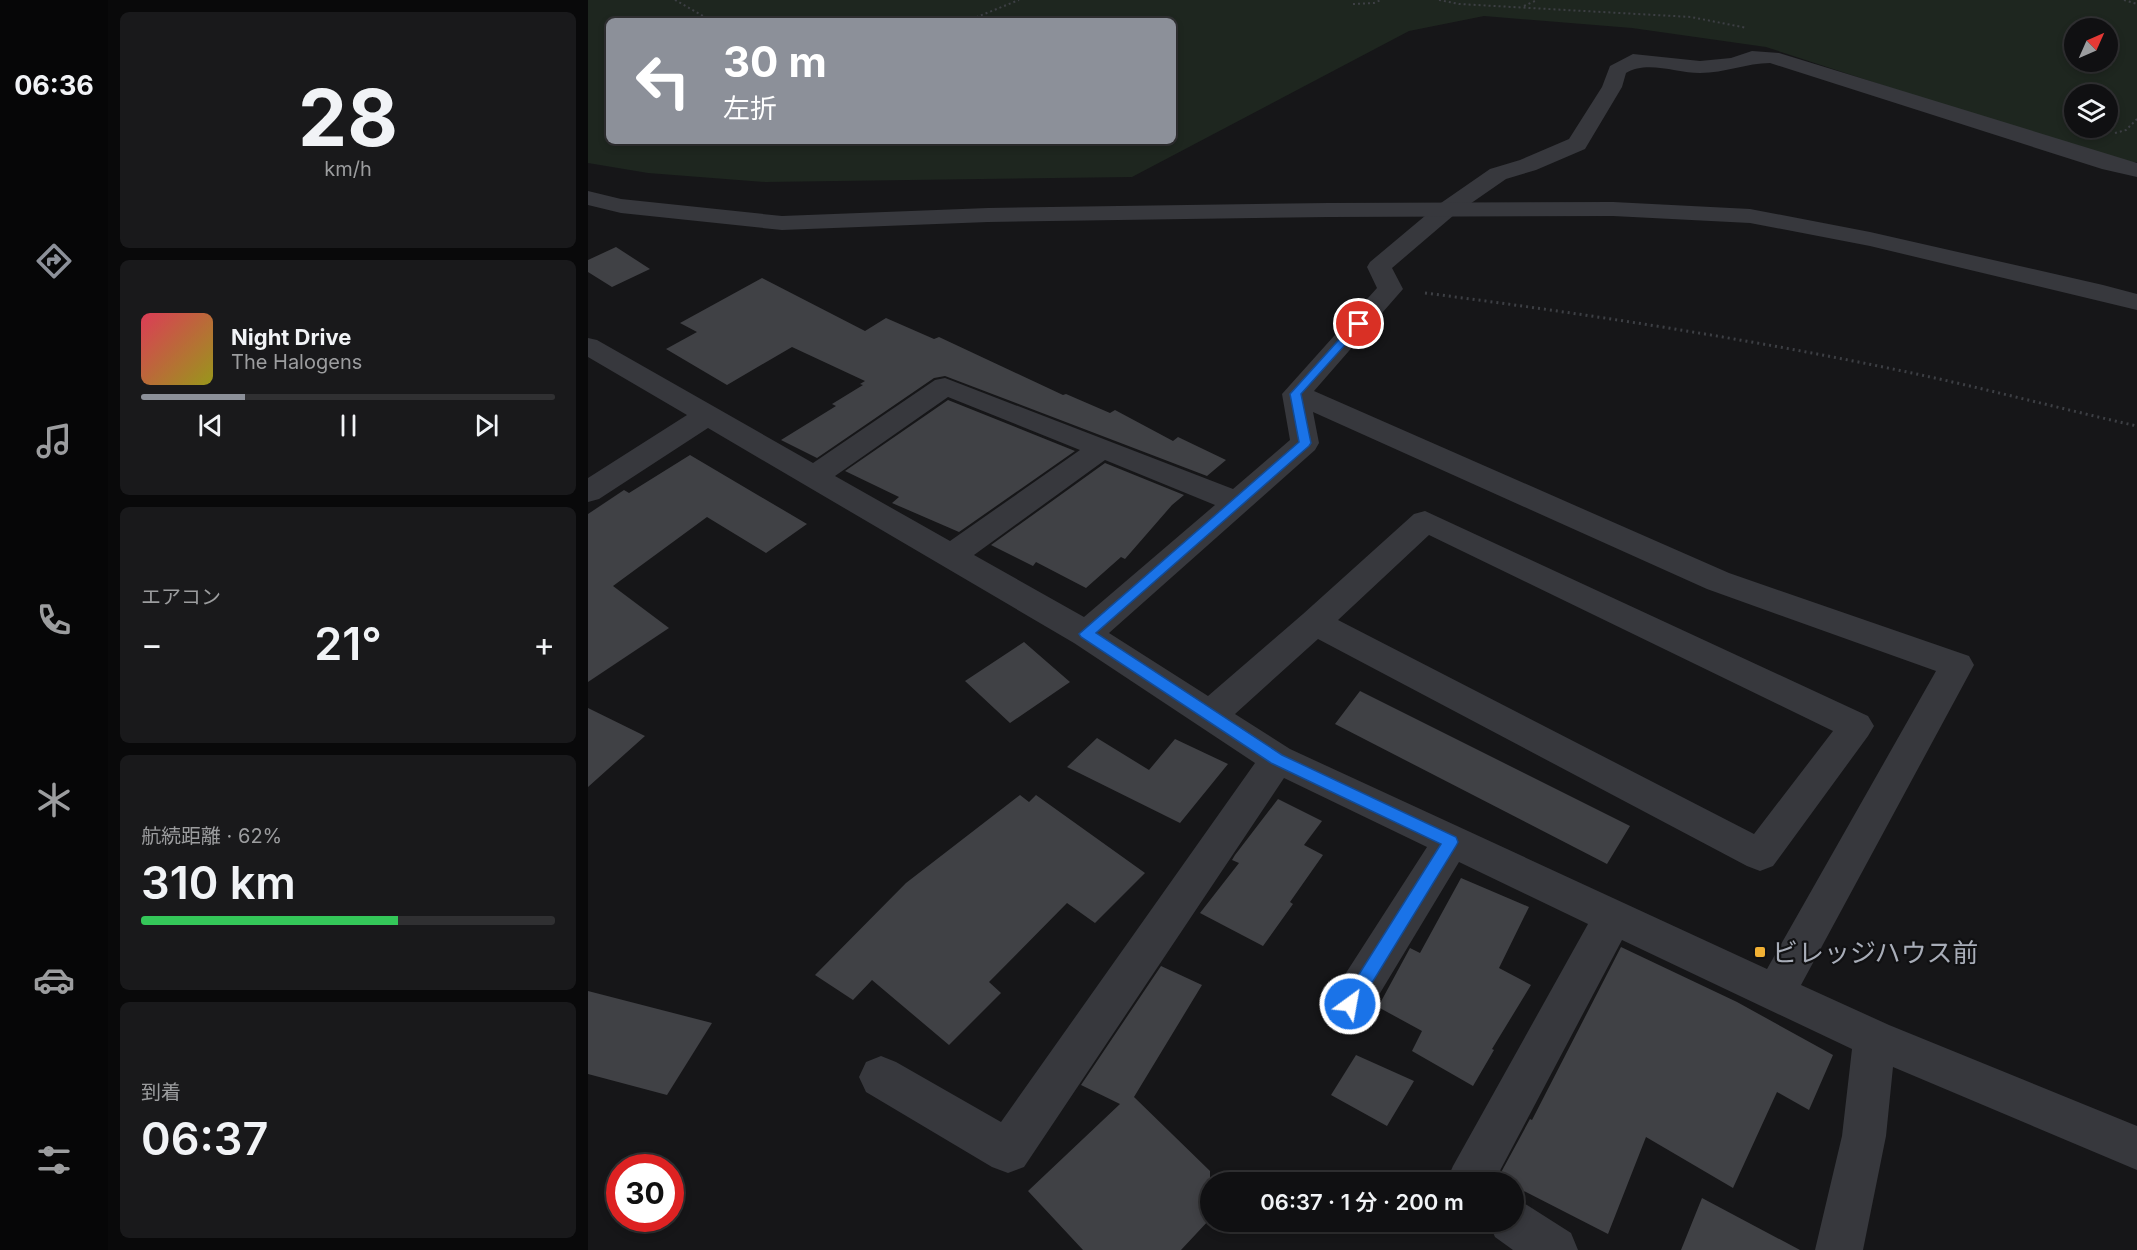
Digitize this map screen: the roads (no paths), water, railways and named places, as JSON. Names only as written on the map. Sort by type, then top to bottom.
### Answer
[{"type":"street","points":[[1296,394],[1390,289],[1379,267],[1446,210],[1498,174],[1528,165],[1577,144],[1612,87],[1617,70],[1633,60],[1700,67],[1734,64],[1752,57],[1772,57],[2110,164],[2137,170]]},
{"type":"street","points":[[588,198],[621,206],[782,223],[1000,215],[1446,210],[1613,209],[1750,216],[2083,287],[2137,302]]},
{"type":"street","points":[[588,346],[1086,634],[1277,759],[1874,1039],[2137,1148]]},
{"type":"street","points":[[814,476],[945,386],[1237,502]]},
{"type":"street","points":[[1086,634],[1305,443],[1296,394]]},
{"type":"street","points":[[1296,394],[1718,581],[1957,665],[1775,993]]},
{"type":"street","points":[[588,492],[706,416]]},
{"type":"street","points":[[952,555],[1101,449]]},
{"type":"street","points":[[1210,715],[1315,623],[1425,521],[1856,726],[1760,855],[1315,623]]},
{"type":"street","points":[[881,1077],[1008,1151],[1277,759]]},
{"type":"street","points":[[1350,1004],[1451,842]]},
{"type":"street","points":[[1474,1172],[1614,918]]},
{"type":"street","points":[[1839,1250],[1864,1136],[1874,1039]]},
{"type":"street","points":[[1524,1230],[1554,1250]]},
{"type":"place","name":"ビレッジハウス前","points":[[1760,952]]}]
